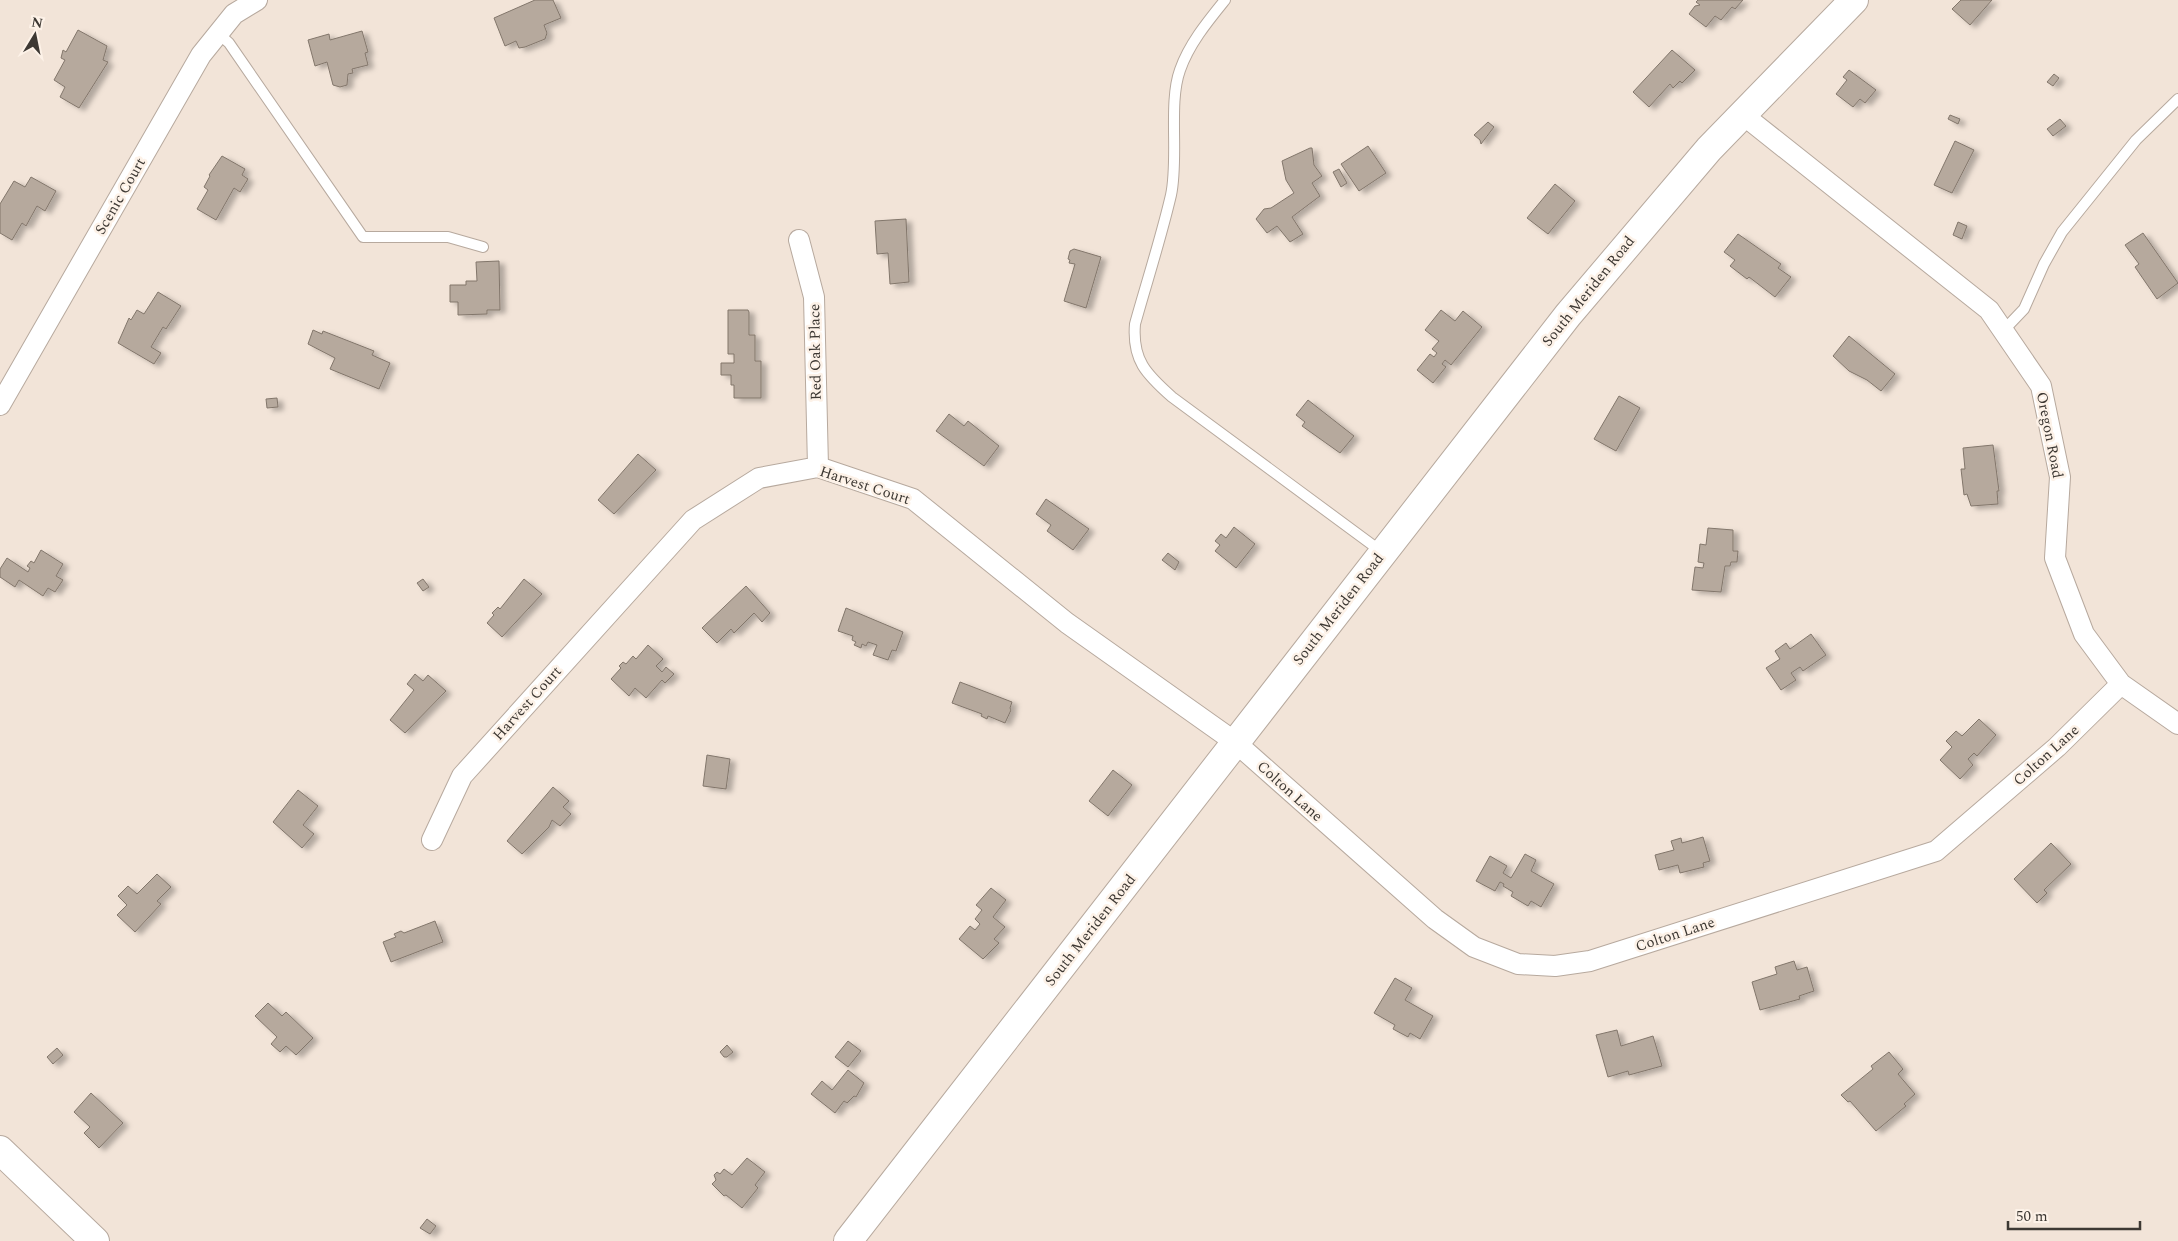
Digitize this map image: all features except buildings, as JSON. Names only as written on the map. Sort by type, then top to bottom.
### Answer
[{"type":"main road","name":"South Meriden Road","points":[[848,1241],[1382,552],[1622,250],[1742,114],[1854,0]]},
{"type":"main road","points":[[0,1150],[95,1241]]},
{"type":"street","name":"Scenic Court","points":[[0,406],[201,55],[234,14],[257,0]]},
{"type":"street","name":"Oregon Road","points":[[1742,114],[1989,310],[2041,386],[2060,477],[2054,558],[2084,634],[2121,684],[2178,724]]},
{"type":"street","name":"Red Oak Place","points":[[799,240],[814,297],[818,467]]},
{"type":"street","name":"Harvest Court","points":[[432,840],[462,776],[693,520],[759,478],[818,467],[913,499],[1067,623],[1235,742]]},
{"type":"street","name":"Colton Lane","points":[[1235,742],[1435,919],[1474,947],[1518,964],[1555,966],[1590,961],[1936,850],[2057,747],[2121,684]]},
{"type":"lane","points":[[1225,0],[1191,46],[1179,71],[1176,90],[1175,147],[1171,194],[1135,324],[1134,343],[1140,362],[1148,373],[1172,397],[1382,552]]},
{"type":"lane","points":[[219,34],[230,43],[363,237],[448,237],[483,247]]},
{"type":"lane","points":[[2002,331],[2024,309],[2044,264],[2062,232],[2136,140],[2178,100]]}]
